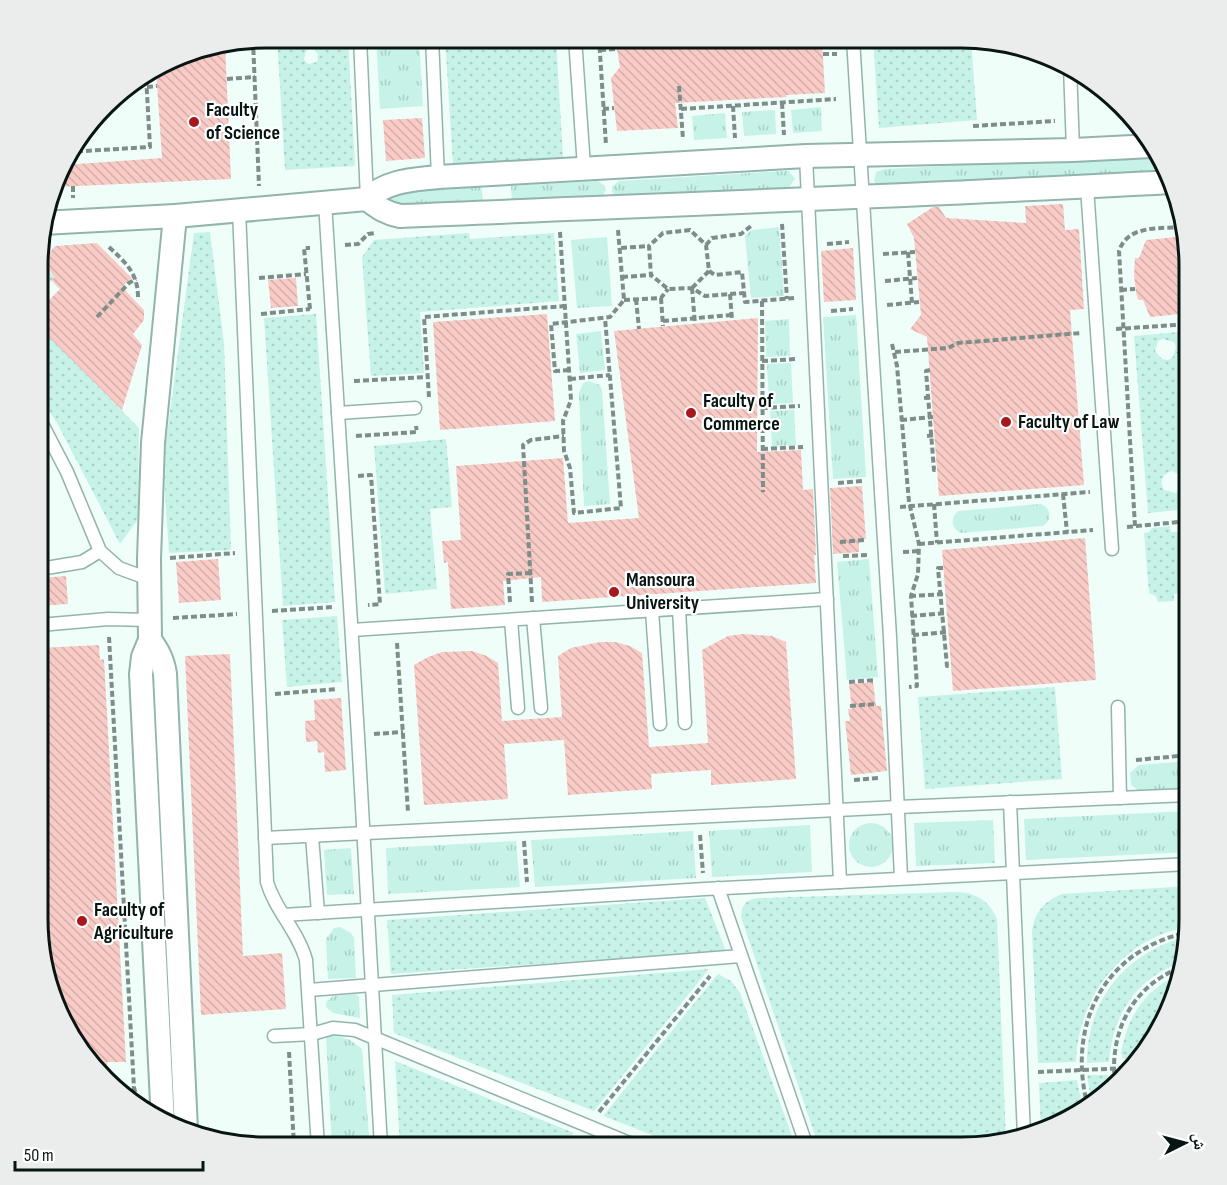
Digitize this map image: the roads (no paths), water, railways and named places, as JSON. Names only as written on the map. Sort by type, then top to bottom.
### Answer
[{"type":"street","points":[[52,222],[175,216],[367,199],[387,185],[438,177],[494,173],[806,156],[1143,146]]},
{"type":"street","points":[[494,173],[497,212]]},
{"type":"street","points":[[367,199],[388,213],[400,216],[862,198],[1162,183]]},
{"type":"street","points":[[163,1111],[141,674],[150,630],[149,569],[154,432],[175,216]]},
{"type":"street","points":[[150,630],[163,662],[165,674],[186,1121]]},
{"type":"lane","points":[[360,48],[367,199]]},
{"type":"lane","points":[[432,48],[438,177]]},
{"type":"lane","points":[[576,48],[584,167]]},
{"type":"lane","points":[[854,48],[884,538],[901,878]]},
{"type":"lane","points":[[1070,77],[1073,150]]},
{"type":"lane","points":[[806,156],[840,882]]},
{"type":"lane","points":[[1087,187],[1112,549]]},
{"type":"lane","points":[[325,202],[351,606],[380,1137]]},
{"type":"lane","points":[[250,209],[242,280],[267,882],[273,899],[303,950],[306,960],[317,1137]]},
{"type":"lane","points":[[338,413],[415,408]]},
{"type":"lane","points":[[48,435],[67,472],[100,551],[119,568],[149,569]]},
{"type":"lane","points":[[48,568],[74,564],[100,551]]},
{"type":"lane","points":[[352,630],[827,599]]},
{"type":"lane","points":[[679,609],[685,723]]},
{"type":"lane","points":[[652,611],[660,724]]},
{"type":"lane","points":[[533,618],[541,708]]},
{"type":"lane","points":[[48,624],[108,619],[150,630]]},
{"type":"lane","points":[[511,620],[518,708]]},
{"type":"lane","points":[[1118,707],[1120,798]]},
{"type":"lane","points":[[265,838],[698,816],[1179,795]]},
{"type":"lane","points":[[1010,802],[1024,1128]]},
{"type":"lane","points":[[312,836],[318,912]]},
{"type":"lane","points":[[283,915],[718,888],[1179,865]]},
{"type":"lane","points":[[718,888],[804,1137]]},
{"type":"lane","points":[[309,990],[741,956]]},
{"type":"lane","points":[[274,1036],[312,1034],[322,1030],[344,1028],[365,1033],[616,1137]]},
{"type":"place","name":"Faculty of Science","points":[[194,122]]},
{"type":"place","name":"Faculty of Commerce","points":[[691,413]]},
{"type":"place","name":"Faculty of Law","points":[[1006,422]]},
{"type":"place","name":"Mansoura University","points":[[614,592]]},
{"type":"place","name":"Faculty of Agriculture","points":[[82,921]]}]
